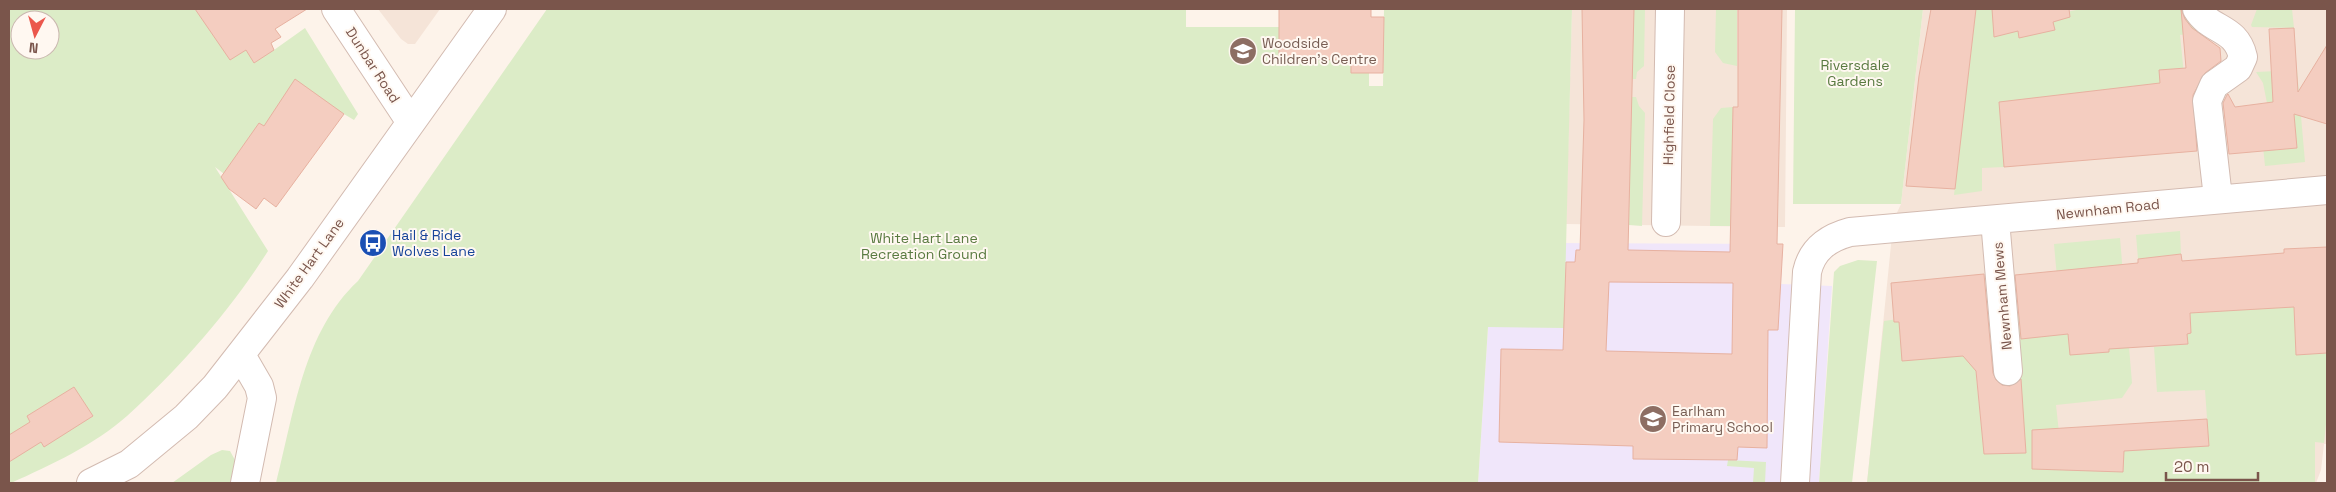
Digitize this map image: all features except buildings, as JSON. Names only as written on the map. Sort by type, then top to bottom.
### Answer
[{"type":"street","name":"Dunbar Road","points":[[336,9],[410,121]]},
{"type":"street","name":"White Hart Lane","points":[[91,483],[128,464],[186,417],[215,387],[300,278],[410,121],[492,9]]},
{"type":"street","name":"Highfield Close","points":[[1666,222],[1670,9]]},
{"type":"street","points":[[2197,9],[2211,23],[2229,32],[2237,40],[2242,57],[2238,68],[2214,86],[2207,101],[2218,198]]},
{"type":"street","name":"Newnham Road","points":[[1795,483],[1806,285],[1809,262],[1819,247],[1839,235],[2218,198],[2327,190]]},
{"type":"street","name":"Newnham Mews","points":[[1995,220],[2008,371]]},
{"type":"street","points":[[241,355],[259,386],[262,398],[245,483]]},
{"type":"shaded area","points":[[378,9],[440,9],[415,44],[408,44],[401,39]]},
{"type":"shaded area","points":[[1572,9],[1787,9],[1785,227],[1566,224]]},
{"type":"shaded area","points":[[1923,9],[2327,9],[2327,444],[2324,444],[2321,470],[2316,483],[1867,483],[1891,245],[1895,217],[1901,204]]},
{"type":"shaded area","name":"Earlham Primary School","points":[[1547,243],[1783,244],[1781,284],[1832,286],[1819,483],[1478,483],[1488,327]]},
{"type":"green space","points":[[9,9],[200,9],[228,54],[262,37],[274,50],[305,28],[358,114],[354,120],[302,89],[236,183],[215,167],[268,251],[237,295],[203,338],[166,379],[127,416],[101,436],[72,454],[9,483]]},
{"type":"green space","name":"White Hart Lane Recreation Ground","points":[[547,9],[1186,9],[1186,27],[1279,27],[1280,59],[1351,60],[1351,72],[1369,73],[1369,86],[1383,86],[1384,9],[1572,9],[1564,328],[1488,327],[1478,483],[276,483],[303,375],[325,324],[339,301],[358,281]]},
{"type":"green space","points":[[1633,9],[1645,9],[1644,66],[1637,72],[1636,79],[1632,79]]},
{"type":"green space","points":[[1716,9],[1737,9],[1737,66],[1723,63],[1715,52]]},
{"type":"green space","name":"Riversdale Gardens","points":[[1795,9],[1923,9],[1901,204],[1793,204]]},
{"type":"green space","points":[[1976,9],[2004,9],[2003,25],[2081,9],[2186,9],[2201,32],[2180,35],[2188,114],[2001,131],[2004,167],[1982,168],[1982,191],[1954,195]]},
{"type":"green space","points":[[2257,9],[2292,9],[2294,28],[2252,27]]},
{"type":"green space","points":[[2297,70],[2305,162],[2265,166],[2263,146],[2276,150],[2297,148],[2293,101],[2267,103],[2263,83],[2256,72]]},
{"type":"green space","points":[[1631,97],[1636,97],[1639,106],[1645,113],[1642,226],[1629,225]]},
{"type":"green space","points":[[1733,107],[1731,226],[1710,226],[1713,119],[1721,108]]},
{"type":"green space","points":[[2180,231],[2181,254],[2138,259],[2136,235]]},
{"type":"green space","points":[[2120,238],[2132,383],[2122,398],[2056,405],[2061,451],[2209,446],[2205,390],[2157,392],[2154,347],[2188,344],[2187,334],[2191,333],[2190,307],[2294,307],[2296,355],[2327,353],[2327,415],[2324,443],[2315,442],[2315,483],[1867,483],[1884,321],[1964,310],[1974,355],[1984,454],[2007,454],[2002,439],[1996,386],[2016,383],[2010,314],[2027,312],[2062,334],[2054,244]]},
{"type":"green space","points":[[1858,260],[1877,261],[1852,483],[1819,483],[1834,272],[1840,266]]},
{"type":"green space","points":[[222,450],[230,451],[235,460],[230,483],[172,483],[211,455]]},
{"type":"green space","points":[[1728,460],[1766,462],[1765,483],[1753,483],[1754,468],[1727,466]]},
{"type":"place","name":"Woodside Children's Centre","points":[[1243,51]]},
{"type":"place","name":"Hail & Ride Wolves Lane","points":[[373,243]]},
{"type":"place","name":"Earlham Primary School","points":[[1653,419]]}]
